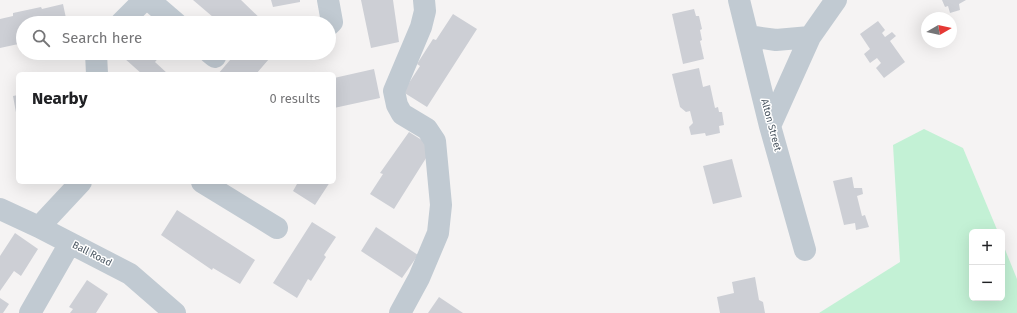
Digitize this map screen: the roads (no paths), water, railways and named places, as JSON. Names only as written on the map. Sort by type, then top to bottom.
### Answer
[{"type":"street","points":[[128,16],[144,0]]},
{"type":"street","points":[[149,0],[168,16]]},
{"type":"street","points":[[328,0],[331,16]]},
{"type":"street","points":[[400,313],[420,278],[434,244],[438,233],[441,205],[435,141],[427,129],[402,114],[397,104],[394,91],[421,27],[425,11],[424,0]]},
{"type":"street","name":"Alton Street","points":[[739,0],[770,126],[805,250]]},
{"type":"street","points":[[770,126],[810,37],[836,0]]},
{"type":"street","points":[[748,36],[776,40],[810,37]]},
{"type":"street","points":[[96,60],[97,72]]},
{"type":"street","points":[[39,227],[79,184]]},
{"type":"street","points":[[205,184],[277,228]]},
{"type":"street","name":"Ball Road","points":[[0,209],[39,227],[130,274],[175,313]]},
{"type":"street","points":[[30,313],[70,243]]}]
